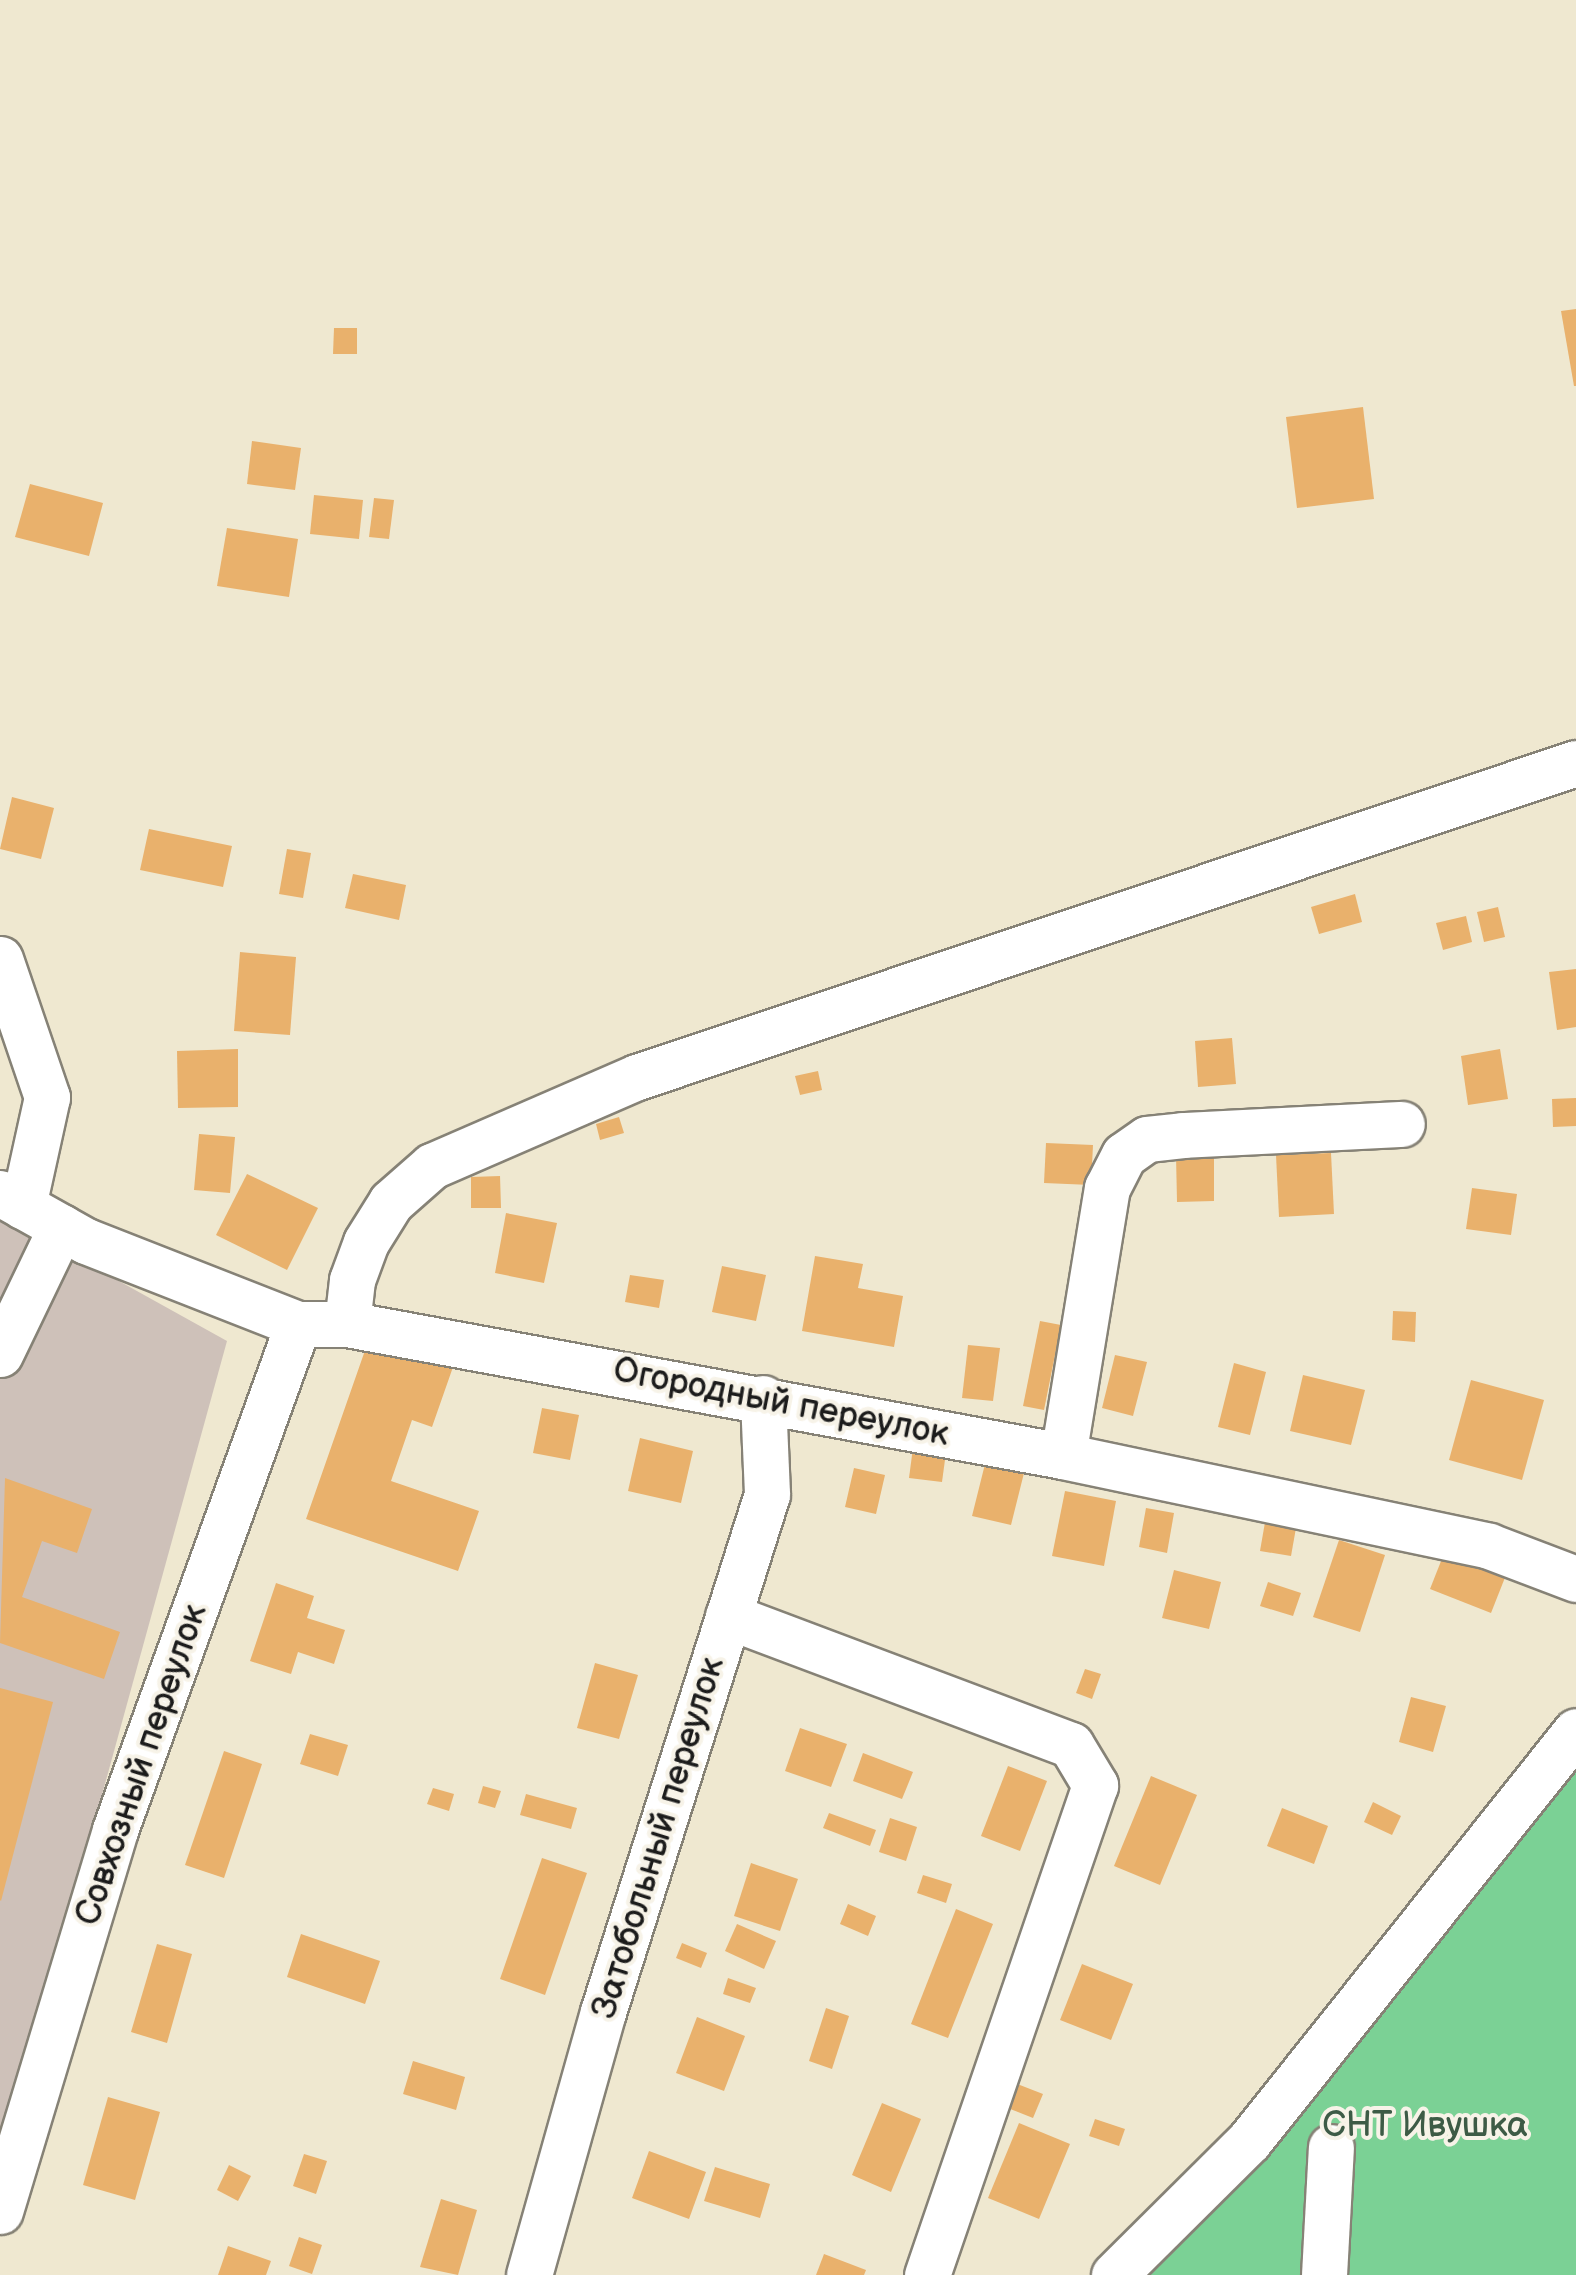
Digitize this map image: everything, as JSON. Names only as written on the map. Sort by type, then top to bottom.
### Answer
[{"type":"street","points":[[347,1324],[352,1280],[366,1242],[391,1202],[432,1166],[637,1077],[1576,763]]},
{"type":"street","points":[[0,959],[46,1097],[0,1354]]},
{"type":"street","points":[[1064,1456],[1106,1188],[1124,1155],[1147,1139],[1182,1135],[1402,1124]]},
{"type":"street","name":"Огородный переулок","points":[[28,1209],[298,1324],[347,1324],[1064,1456],[1490,1546],[1576,1580]]},
{"type":"street","name":"Совхозный переулок","points":[[0,2211],[114,1830],[298,1324]]},
{"type":"street","name":"Затобольный переулок","points":[[529,2275],[767,1494],[763,1398]]},
{"type":"street","points":[[728,1616],[1072,1744],[1095,1786],[927,2275]]},
{"type":"street","points":[[1114,2275],[1249,2141],[1576,1732]]},
{"type":"street","points":[[1324,2275],[1331,2148]]},
{"type":"shaded area","points":[[0,1215],[227,1341],[0,2165]]},
{"type":"green space","name":"СНТ Ивушка","points":[[1576,1710],[1576,2275],[1108,2275]]},
{"type":"building","points":[[1576,309],[1576,386],[1574,386],[1561,311]]},
{"type":"building","points":[[334,328],[357,328],[357,354],[333,354]]},
{"type":"building","points":[[1363,407],[1374,499],[1297,508],[1286,417]]},
{"type":"building","points":[[252,441],[301,448],[295,490],[247,484]]},
{"type":"building","points":[[30,484],[103,503],[89,556],[15,537]]},
{"type":"building","points":[[314,495],[363,500],[359,539],[310,534]]},
{"type":"building","points":[[374,498],[394,500],[389,539],[369,537]]},
{"type":"building","points":[[227,528],[298,539],[289,597],[217,586]]},
{"type":"building","points":[[12,797],[54,808],[41,859],[0,849]]},
{"type":"building","points":[[149,829],[232,846],[223,887],[140,870]]},
{"type":"building","points":[[287,849],[311,853],[303,898],[279,894]]},
{"type":"building","points":[[353,874],[406,885],[399,920],[345,908]]},
{"type":"building","points":[[1355,894],[1362,922],[1319,934],[1311,907]]},
{"type":"building","points":[[1498,907],[1505,937],[1484,942],[1477,912]]},
{"type":"building","points":[[1466,916],[1472,942],[1443,950],[1436,923]]},
{"type":"building","points":[[240,952],[296,957],[290,1035],[234,1031]]},
{"type":"building","points":[[1576,969],[1576,1027],[1557,1030],[1549,972]]},
{"type":"building","points":[[1232,1038],[1236,1084],[1198,1087],[1195,1041]]},
{"type":"building","points":[[238,1049],[238,1107],[178,1108],[177,1051]]},
{"type":"building","points":[[1500,1049],[1508,1099],[1468,1105],[1461,1056]]},
{"type":"building","points":[[818,1071],[822,1090],[800,1095],[795,1076]]},
{"type":"building","points":[[1576,1098],[1576,1126],[1553,1127],[1552,1099]]},
{"type":"building","points":[[619,1117],[624,1133],[600,1140],[596,1124]]},
{"type":"building","points":[[199,1134],[235,1137],[230,1193],[194,1190]]},
{"type":"building","points":[[1046,1143],[1093,1145],[1091,1185],[1044,1183]]},
{"type":"building","points":[[1331,1153],[1334,1214],[1279,1217],[1276,1155]]},
{"type":"building","points":[[1176,1155],[1214,1155],[1214,1201],[1177,1202]]},
{"type":"building","points":[[247,1174],[318,1208],[287,1270],[216,1235]]},
{"type":"building","points":[[500,1176],[501,1208],[471,1208],[471,1177]]},
{"type":"building","points":[[1472,1188],[1517,1194],[1511,1235],[1466,1229]]},
{"type":"building","points":[[506,1213],[557,1223],[544,1283],[495,1273]]},
{"type":"building","points":[[815,1256],[863,1264],[858,1288],[903,1296],[894,1347],[802,1331]]},
{"type":"building","points":[[722,1266],[766,1275],[756,1321],[712,1312]]},
{"type":"building","points":[[630,1275],[664,1280],[659,1308],[625,1302]]},
{"type":"building","points":[[1393,1311],[1416,1312],[1415,1342],[1392,1340]]},
{"type":"building","points":[[1040,1321],[1061,1325],[1044,1410],[1023,1406]]},
{"type":"building","points":[[369,1339],[453,1367],[432,1427],[412,1420],[391,1481],[479,1511],[458,1571],[306,1519]]},
{"type":"building","points":[[968,1345],[1000,1348],[993,1401],[962,1398]]},
{"type":"building","points":[[1115,1355],[1147,1362],[1133,1416],[1102,1408]]},
{"type":"building","points":[[1234,1363],[1266,1372],[1250,1435],[1218,1427]]},
{"type":"building","points":[[1303,1375],[1365,1390],[1351,1445],[1290,1431]]},
{"type":"building","points":[[1471,1380],[1544,1400],[1522,1480],[1449,1460]]},
{"type":"building","points":[[542,1408],[579,1415],[570,1460],[533,1453]]},
{"type":"building","points":[[640,1438],[693,1451],[681,1503],[628,1491]]},
{"type":"building","points":[[914,1440],[947,1445],[942,1482],[909,1478]]},
{"type":"building","points":[[986,1460],[1025,1469],[1011,1525],[972,1516]]},
{"type":"building","points":[[854,1468],[885,1475],[876,1514],[845,1507]]},
{"type":"building","points":[[5,1478],[92,1509],[77,1553],[42,1541],[22,1597],[120,1632],[104,1679],[0,1643]]},
{"type":"building","points":[[1065,1491],[1116,1501],[1104,1566],[1052,1556]]},
{"type":"building","points":[[1268,1505],[1299,1511],[1291,1556],[1260,1551]]},
{"type":"building","points":[[1146,1508],[1174,1513],[1167,1553],[1139,1547]]},
{"type":"building","points":[[1339,1540],[1385,1555],[1360,1632],[1313,1617]]},
{"type":"building","points":[[1445,1551],[1506,1575],[1491,1613],[1430,1589]]},
{"type":"building","points":[[1174,1570],[1221,1582],[1209,1629],[1162,1618]]},
{"type":"building","points":[[1268,1582],[1301,1593],[1293,1616],[1260,1606]]},
{"type":"building","points":[[276,1583],[314,1596],[307,1618],[345,1630],[334,1664],[298,1652],[291,1674],[250,1661]]},
{"type":"building","points":[[595,1663],[638,1675],[619,1739],[577,1728]]},
{"type":"building","points":[[1085,1669],[1101,1674],[1092,1699],[1076,1693]]},
{"type":"building","points":[[0,1688],[53,1702],[1,1901],[0,1900]]},
{"type":"building","points":[[1411,1697],[1446,1706],[1433,1752],[1399,1742]]},
{"type":"building","points":[[800,1728],[847,1744],[831,1787],[785,1771]]},
{"type":"building","points":[[310,1734],[348,1745],[338,1776],[300,1764]]},
{"type":"building","points":[[224,1751],[262,1764],[224,1878],[185,1865]]},
{"type":"building","points":[[863,1753],[913,1772],[902,1799],[853,1781]]},
{"type":"building","points":[[1008,1766],[1047,1781],[1020,1851],[981,1836]]},
{"type":"building","points":[[1151,1776],[1197,1795],[1160,1885],[1114,1866]]},
{"type":"building","points":[[483,1786],[501,1791],[495,1808],[478,1803]]},
{"type":"building","points":[[433,1788],[454,1794],[449,1811],[427,1804]]},
{"type":"building","points":[[526,1794],[577,1808],[571,1829],[520,1815]]},
{"type":"building","points":[[1373,1802],[1401,1816],[1392,1835],[1364,1822]]},
{"type":"building","points":[[1282,1808],[1328,1826],[1314,1864],[1267,1846]]},
{"type":"building","points":[[829,1813],[876,1830],[870,1846],[823,1828]]},
{"type":"building","points":[[890,1818],[917,1827],[906,1861],[879,1852]]},
{"type":"building","points":[[542,1858],[587,1873],[545,1995],[500,1979]]},
{"type":"building","points":[[751,1863],[798,1879],[780,1931],[734,1916]]},
{"type":"building","points":[[923,1875],[952,1884],[946,1903],[917,1893]]},
{"type":"building","points":[[848,1904],[876,1916],[868,1936],[840,1924]]},
{"type":"building","points":[[956,1909],[993,1924],[948,2038],[911,2024]]},
{"type":"building","points":[[737,1924],[776,1941],[764,1969],[725,1951]]},
{"type":"building","points":[[301,1934],[380,1961],[365,2004],[287,1977]]},
{"type":"building","points":[[682,1943],[707,1953],[701,1968],[676,1958]]},
{"type":"building","points":[[157,1944],[192,1954],[167,2043],[131,2032]]},
{"type":"building","points":[[1082,1964],[1133,1984],[1111,2040],[1060,2020]]},
{"type":"building","points":[[728,1978],[756,1988],[750,2003],[723,1994]]},
{"type":"building","points":[[826,2008],[849,2016],[832,2069],[809,2061]]},
{"type":"building","points":[[697,2017],[745,2036],[724,2091],[676,2073]]},
{"type":"building","points":[[413,2061],[465,2077],[456,2110],[403,2094]]},
{"type":"building","points":[[1015,2083],[1043,2094],[1033,2118],[1005,2107]]},
{"type":"building","points":[[108,2097],[160,2112],[135,2200],[83,2185]]},
{"type":"building","points":[[882,2103],[921,2119],[891,2192],[852,2175]]},
{"type":"building","points":[[1095,2119],[1125,2129],[1119,2146],[1089,2136]]},
{"type":"building","points":[[1019,2123],[1070,2144],[1039,2219],[988,2198]]},
{"type":"building","points":[[649,2151],[706,2172],[689,2219],[632,2198]]},
{"type":"building","points":[[304,2154],[327,2161],[316,2194],[293,2186]]},
{"type":"building","points":[[229,2165],[251,2176],[238,2201],[217,2190]]},
{"type":"building","points":[[715,2167],[770,2184],[760,2218],[704,2201]]},
{"type":"building","points":[[441,2199],[477,2210],[458,2275],[420,2267]]},
{"type":"building","points":[[299,2237],[322,2245],[312,2274],[289,2266]]},
{"type":"building","points":[[228,2246],[271,2261],[266,2275],[218,2275]]},
{"type":"building","points":[[824,2254],[866,2270],[864,2275],[816,2275]]}]
